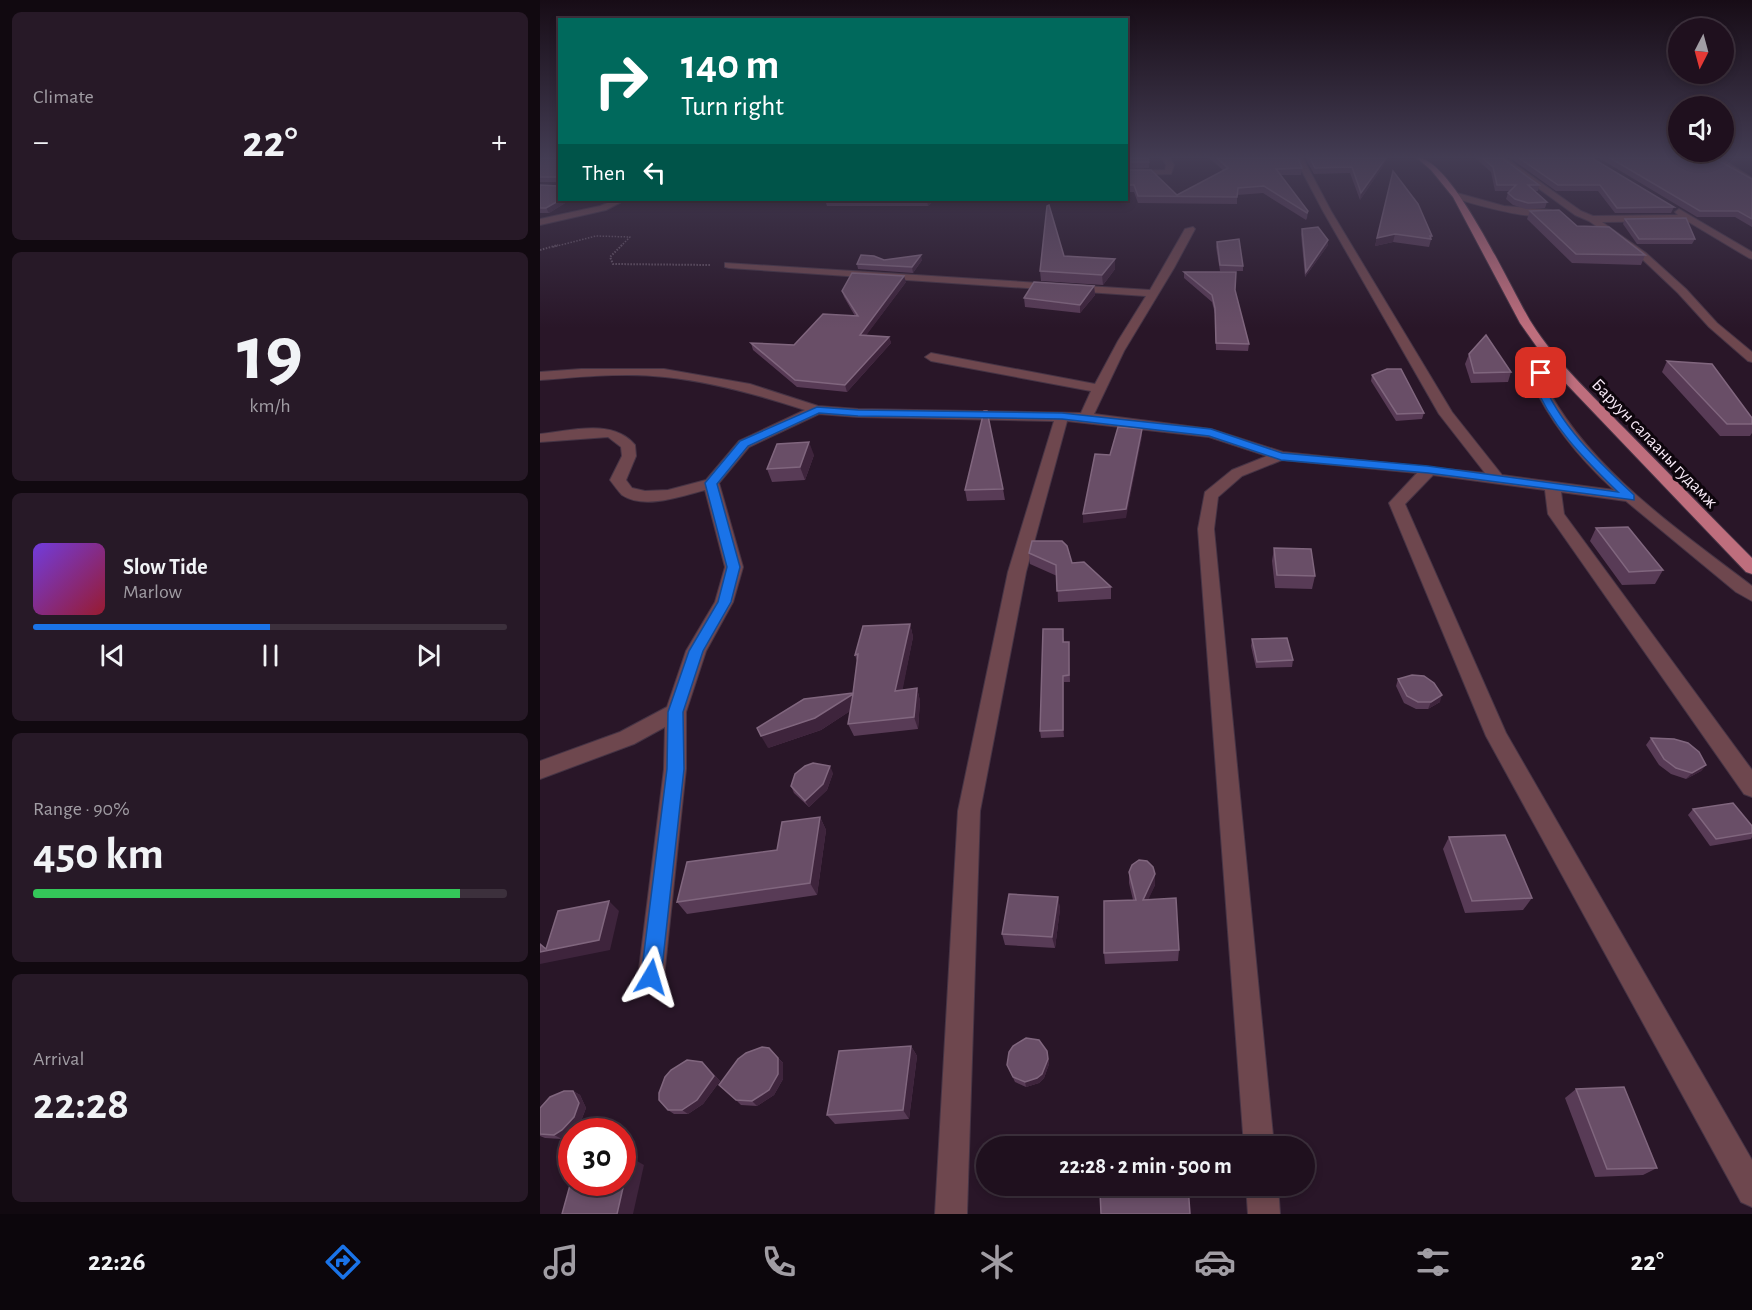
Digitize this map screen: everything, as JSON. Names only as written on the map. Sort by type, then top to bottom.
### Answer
[{"type":"main road","name":"Баруун салааны гудамж","points":[[1466,215],[1526,323],[1558,368],[1750,565]]},
{"type":"street","points":[[540,222],[573,215]]},
{"type":"street","points":[[1329,215],[1446,414],[1497,478]]},
{"type":"street","points":[[1567,215],[1592,219],[1689,218]]},
{"type":"street","points":[[1582,215],[1592,219],[1643,255],[1713,325],[1752,358]]},
{"type":"street","points":[[1684,215],[1752,256]]},
{"type":"street","points":[[1086,417],[1098,388],[1129,331],[1190,230]]},
{"type":"street","points":[[729,265],[1153,293]]},
{"type":"street","points":[[931,357],[1098,388]]},
{"type":"street","points":[[1558,368],[1541,373],[1537,380],[1543,396],[1585,454],[1630,497],[1752,595]]},
{"type":"street","points":[[540,376],[581,373],[664,373],[750,388],[817,410],[858,413],[1086,417],[1211,433],[1281,456],[1497,478],[1630,497]]},
{"type":"street","points":[[540,438],[611,433],[628,445],[629,456],[618,480],[628,492],[647,496],[679,493],[711,483],[744,444],[817,410]]},
{"type":"street","points":[[951,1214],[969,811],[1017,572],[1062,416]]},
{"type":"street","points":[[1258,1136],[1206,529],[1210,495],[1237,473],[1281,456]]},
{"type":"street","points":[[1428,470],[1397,503],[1497,736],[1752,1191]]},
{"type":"street","points":[[651,977],[675,769],[675,712],[696,651],[724,602],[734,567],[711,483]]},
{"type":"street","points":[[1552,486],[1556,514],[1752,787]]},
{"type":"street","points":[[540,770],[627,738],[675,712]]},
{"type":"street","points":[[1263,1196],[1264,1214]]},
{"type":"path","points":[[540,250],[602,235],[619,234],[630,237],[610,257],[613,264],[729,265]]},
{"type":"building","points":[[1046,215],[1052,215],[1064,256],[1115,259],[1102,275],[1040,271]]},
{"type":"building","points":[[1383,215],[1423,215],[1432,236],[1430,236],[1431,239],[1395,234],[1377,238]]},
{"type":"building","points":[[1534,215],[1564,215],[1577,226],[1609,227],[1645,255],[1576,254]]},
{"type":"building","points":[[1686,218],[1695,239],[1639,239],[1625,219]]},
{"type":"building","points":[[1318,227],[1328,240],[1306,272],[1302,229]]},
{"type":"building","points":[[1239,239],[1243,266],[1220,265],[1217,242]]},
{"type":"building","points":[[861,255],[884,260],[921,255],[912,267],[857,264]]},
{"type":"building","points":[[1184,272],[1236,272],[1235,290],[1249,344],[1216,343],[1215,308],[1212,295]]},
{"type":"building","points":[[852,273],[904,276],[860,335],[889,337],[845,385],[795,380],[751,343],[794,345],[823,314],[858,316],[842,291]]},
{"type":"building","points":[[1034,282],[1094,286],[1080,305],[1024,298]]},
{"type":"building","points":[[1486,335],[1511,372],[1474,373],[1469,354]]},
{"type":"building","points":[[1667,361],[1712,364],[1752,418],[1752,424],[1727,424]]},
{"type":"building","points":[[1387,369],[1401,369],[1424,413],[1397,414],[1372,375]]},
{"type":"building","points":[[984,411],[987,411],[1003,489],[965,490]]},
{"type":"building","points":[[1118,427],[1142,429],[1126,509],[1083,514],[1095,454],[1110,455]]},
{"type":"building","points":[[809,442],[800,467],[767,469],[777,444]]},
{"type":"building","points":[[1628,527],[1663,570],[1629,572],[1596,528]]},
{"type":"building","points":[[1032,541],[1062,541],[1067,546],[1072,563],[1084,562],[1111,587],[1057,591],[1056,565],[1029,553]]},
{"type":"building","points":[[1274,548],[1311,549],[1315,576],[1277,575]]},
{"type":"building","points":[[910,624],[895,691],[917,688],[914,717],[848,724],[853,694],[815,718],[761,736],[757,728],[804,699],[853,693],[858,654],[855,655],[863,626]]},
{"type":"building","points":[[1043,629],[1063,629],[1063,642],[1069,642],[1069,675],[1063,676],[1063,730],[1040,731]]},
{"type":"building","points":[[1287,638],[1293,660],[1257,662],[1252,639]]},
{"type":"building","points":[[1412,675],[1424,676],[1434,683],[1442,695],[1431,702],[1418,702],[1407,696],[1398,679]]},
{"type":"building","points":[[1651,738],[1674,739],[1688,743],[1699,752],[1706,765],[1692,773],[1676,768],[1664,759]]},
{"type":"building","points":[[813,763],[830,766],[823,784],[805,801],[791,786],[795,774]]},
{"type":"building","points":[[1733,803],[1752,826],[1752,833],[1716,839],[1693,809]]},
{"type":"building","points":[[820,817],[810,883],[677,902],[687,862],[777,850],[782,822]]},
{"type":"building","points":[[1505,835],[1532,898],[1472,901],[1449,837]]},
{"type":"building","points":[[1139,860],[1147,861],[1153,867],[1155,874],[1143,900],[1176,898],[1179,950],[1104,953],[1104,901],[1136,900],[1129,872],[1132,865]]},
{"type":"building","points":[[1009,894],[1058,897],[1052,937],[1002,934]]},
{"type":"building","points":[[609,901],[599,940],[540,952],[540,944],[546,949],[558,911]]},
{"type":"building","points":[[1026,1038],[1039,1040],[1047,1051],[1048,1059],[1042,1074],[1025,1082],[1013,1077],[1007,1065],[1009,1052],[1013,1046]]},
{"type":"building","points":[[911,1046],[903,1110],[827,1115],[839,1051]]},
{"type":"building","points":[[762,1047],[769,1048],[778,1058],[778,1074],[769,1090],[752,1101],[736,1100],[719,1085],[738,1059]]},
{"type":"building","points":[[687,1060],[702,1062],[714,1076],[697,1100],[682,1110],[668,1110],[659,1100],[665,1077],[671,1070]]},
{"type":"building","points":[[1624,1087],[1657,1168],[1607,1169],[1576,1089]]},
{"type":"building","points":[[564,1091],[573,1091],[579,1103],[573,1118],[558,1118],[558,1132],[554,1135],[540,1134],[540,1108],[550,1097]]},
{"type":"building","points":[[567,1196],[621,1196],[617,1214],[562,1214]]},
{"type":"building","points":[[1100,1196],[1189,1196],[1190,1214],[1101,1214]]},
{"type":"route","points":[[651,977],[675,769],[675,712],[696,651],[724,602],[734,567],[711,483],[744,444],[817,410],[858,413],[1086,417],[1211,433],[1281,456],[1497,478],[1630,497],[1585,454],[1543,396],[1537,380],[1541,373]]}]
